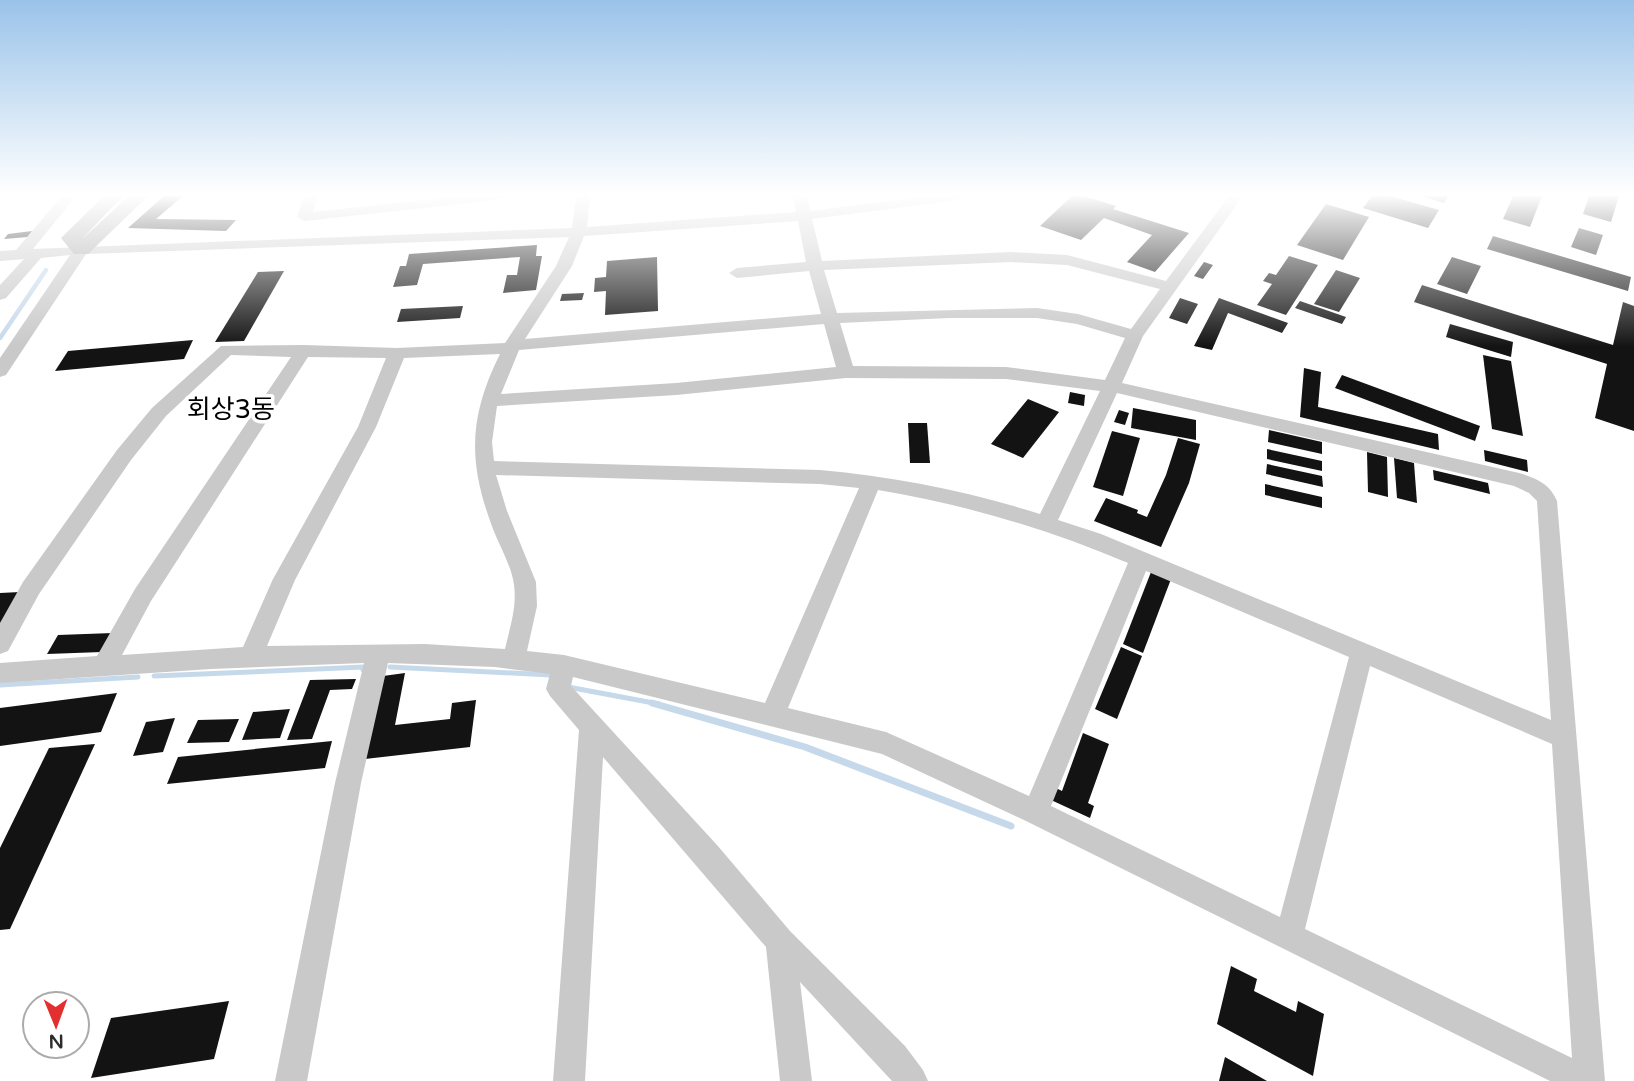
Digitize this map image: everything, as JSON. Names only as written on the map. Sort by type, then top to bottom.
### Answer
[{"type":"main road","points":[[78,246],[81,250],[85,246]]},
{"type":"street","points":[[0,295],[34,246]]},
{"type":"street","points":[[0,256],[185,246]]},
{"type":"street","points":[[514,658],[526,606],[525,582],[489,488],[483,450],[488,401],[511,346],[573,246]]},
{"type":"street","points":[[811,246],[846,372]]},
{"type":"street","points":[[1047,522],[1135,335],[1198,246]]},
{"type":"street","points":[[0,371],[81,250]]},
{"type":"street","points":[[737,273],[815,266],[1011,257],[1045,258],[1067,260],[1168,287]]},
{"type":"street","points":[[0,644],[31,588],[124,455],[159,412],[227,350],[397,353],[511,346],[831,318],[949,313],[1037,313],[1078,319],[1135,335]]},
{"type":"street","points":[[103,667],[143,596],[304,350]]},
{"type":"street","points":[[250,658],[284,579],[367,427],[397,353]]},
{"type":"street","points":[[0,673],[250,658],[378,655],[514,658],[564,665],[886,743],[1035,812],[1586,1081],[1547,501],[1539,490],[1519,480],[1342,437],[1110,386],[1006,373],[846,372],[676,389],[488,401]]},
{"type":"street","points":[[485,468],[820,477],[922,490],[1047,522],[1564,737]]},
{"type":"street","points":[[772,716],[871,482]]},
{"type":"street","points":[[1035,812],[1140,559]]},
{"type":"street","points":[[1289,936],[1362,653]]},
{"type":"street","points":[[291,1081],[348,783],[378,655]]},
{"type":"street","points":[[564,665],[558,689],[780,941],[894,1057],[912,1081]]},
{"type":"street","points":[[569,1081],[592,728]]},
{"type":"street","points":[[780,941],[796,1081]]},
{"type":"building","points":[[537,246],[536,256],[542,256],[536,290],[503,293],[507,275],[517,275],[520,257],[423,264],[417,285],[393,287],[400,266],[406,266],[409,254]]},
{"type":"building","points":[[1141,246],[1177,246],[1155,272],[1127,262]]},
{"type":"building","points":[[1301,246],[1351,246],[1343,260]]},
{"type":"building","points":[[1488,246],[1528,246],[1631,277],[1628,291],[1487,249]]},
{"type":"building","points":[[1571,246],[1599,246],[1596,255]]},
{"type":"building","points":[[1289,256],[1318,265],[1286,315],[1257,305],[1272,284],[1263,281],[1269,273],[1276,275]]},
{"type":"building","points":[[657,257],[658,311],[605,315],[606,291],[594,292],[595,278],[606,277],[607,261]]},
{"type":"building","points":[[1452,257],[1481,266],[1467,294],[1437,284]]},
{"type":"building","points":[[1204,262],[1213,265],[1203,279],[1194,276]]},
{"type":"building","points":[[1336,270],[1360,278],[1339,312],[1314,304]]},
{"type":"building","points":[[284,271],[244,341],[215,342],[258,272]]},
{"type":"building","points":[[1422,285],[1613,345],[1623,302],[1634,306],[1634,431],[1595,418],[1607,364],[1414,302]]},
{"type":"building","points":[[584,293],[582,300],[560,301],[562,294]]},
{"type":"building","points":[[1180,298],[1198,304],[1187,324],[1169,318]]},
{"type":"building","points":[[1219,298],[1288,323],[1282,333],[1228,313],[1212,350],[1194,346]]},
{"type":"building","points":[[1300,301],[1346,317],[1342,324],[1295,308]]},
{"type":"building","points":[[463,306],[460,318],[397,322],[401,309]]},
{"type":"building","points":[[1450,324],[1513,342],[1511,357],[1446,337]]},
{"type":"building","points":[[193,340],[184,359],[55,371],[68,351]]},
{"type":"building","points":[[1483,355],[1511,361],[1523,436],[1492,429]]},
{"type":"building","points":[[1304,368],[1321,372],[1318,407],[1438,434],[1439,450],[1300,417]]},
{"type":"building","points":[[1342,375],[1480,426],[1475,441],[1335,388]]},
{"type":"building","points":[[1070,392],[1085,395],[1084,406],[1068,403]]},
{"type":"building","points":[[1028,399],[1059,412],[1023,458],[991,444]]},
{"type":"building","points":[[1133,408],[1196,420],[1196,440],[1131,428]]},
{"type":"building","points":[[1119,410],[1129,413],[1125,425],[1114,422]]},
{"type":"building","points":[[908,423],[927,423],[930,463],[910,463]]},
{"type":"building","points":[[1269,430],[1322,442],[1322,454],[1268,442]]},
{"type":"building","points":[[1112,431],[1140,438],[1123,496],[1093,487]]},
{"type":"building","points":[[1178,438],[1200,444],[1189,483],[1161,547],[1094,521],[1106,498],[1138,510],[1137,513],[1147,517],[1166,475]]},
{"type":"building","points":[[1267,449],[1322,461],[1322,471],[1267,459]]},
{"type":"building","points":[[1484,450],[1527,460],[1528,472],[1485,461]]},
{"type":"building","points":[[1367,452],[1387,457],[1388,497],[1368,492]]},
{"type":"building","points":[[1394,458],[1414,463],[1417,503],[1397,498]]},
{"type":"building","points":[[1267,464],[1322,476],[1323,487],[1266,474]]},
{"type":"building","points":[[1433,470],[1488,483],[1490,494],[1434,480]]},
{"type":"building","points":[[1265,484],[1322,497],[1322,508],[1265,495]]},
{"type":"building","points":[[1151,572],[1171,579],[1143,653],[1123,644]]},
{"type":"building","points":[[20,592],[0,624],[0,593]]},
{"type":"building","points":[[113,633],[102,652],[47,654],[58,635]]},
{"type":"building","points":[[1121,647],[1142,656],[1117,719],[1095,709]]},
{"type":"building","points":[[405,673],[395,725],[450,719],[452,703],[476,700],[470,747],[365,759],[383,676]]},
{"type":"building","points":[[356,679],[352,689],[330,690],[312,739],[287,740],[310,680]]},
{"type":"building","points":[[117,693],[101,732],[0,746],[0,708]]},
{"type":"building","points":[[290,709],[280,738],[242,740],[253,712]]},
{"type":"building","points":[[175,718],[163,752],[133,756],[146,722]]},
{"type":"building","points":[[239,719],[229,742],[187,743],[198,720]]},
{"type":"building","points":[[1083,733],[1109,744],[1088,803],[1094,806],[1090,818],[1051,800],[1056,788],[1062,791]]},
{"type":"building","points":[[332,741],[325,768],[167,784],[178,757]]},
{"type":"building","points":[[95,744],[10,929],[0,930],[0,848],[49,748]]},
{"type":"building","points":[[1231,966],[1257,979],[1254,991],[1296,1012],[1298,1001],[1324,1014],[1313,1076],[1217,1024]]},
{"type":"building","points":[[229,1001],[214,1059],[91,1078],[111,1018]]},
{"type":"building","points":[[1225,1057],[1267,1081],[1219,1081]]},
{"type":"waterway","points":[[0,338],[46,270]]},
{"type":"waterway","points":[[154,676],[364,667],[363,670]]},
{"type":"waterway","points":[[390,667],[551,675],[554,678]]},
{"type":"waterway","points":[[0,685],[138,677]]},
{"type":"waterway","points":[[568,687],[659,704]]},
{"type":"waterway","points":[[652,703],[805,747],[1011,826]]},
{"type":"district","name":"회상3동","points":[[231,409]]}]
